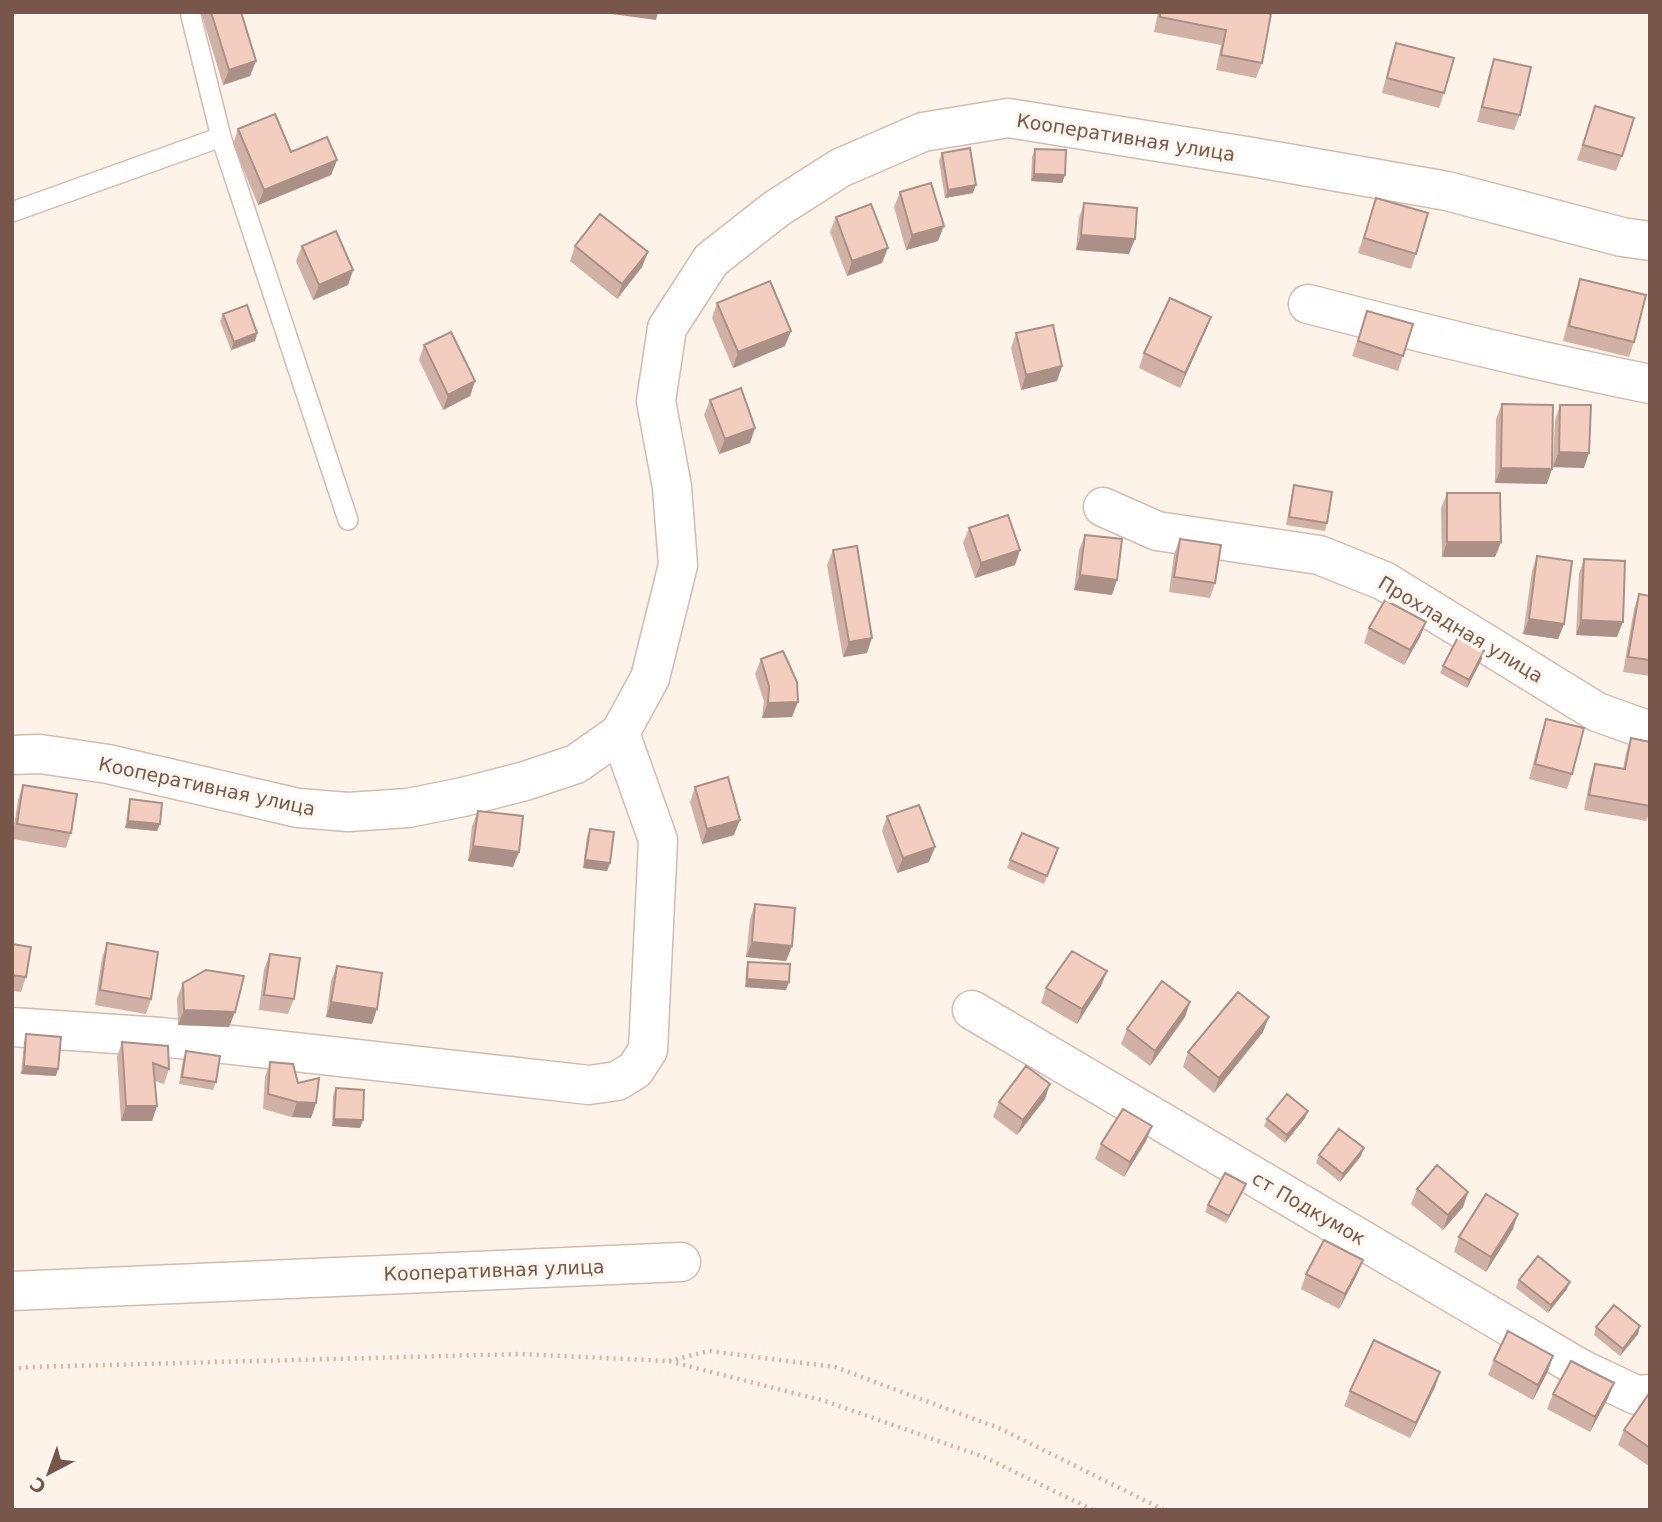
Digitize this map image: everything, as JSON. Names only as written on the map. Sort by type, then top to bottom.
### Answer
[{"type":"street","name":"Кооперативная улица","points":[[12,755],[40,754],[108,764],[298,808],[348,812],[408,808],[463,797],[576,764],[620,733],[650,678],[678,565],[672,487],[656,401],[667,327],[711,260],[776,209],[840,168],[923,132],[1008,118],[1447,191],[1622,237],[1650,240]]},
{"type":"street","points":[[1308,304],[1419,333],[1650,384]]},
{"type":"street","name":"Прохладная улица","points":[[1103,507],[1157,531],[1318,555],[1384,581],[1597,712],[1650,731]]},
{"type":"street","points":[[12,1027],[161,1037],[589,1085],[617,1081],[635,1070],[648,1049],[658,840],[620,733]]},
{"type":"street","name":"ст Подкумок","points":[[972,1010],[1581,1369],[1636,1395],[1650,1394]]},
{"type":"street","name":"Кооперативная улица","points":[[12,1291],[681,1262]]},
{"type":"lane","points":[[190,12],[221,137],[348,520]]},
{"type":"lane","points":[[12,212],[221,137]]},
{"type":"path","points":[[668,1361],[709,1351],[835,1367],[1001,1429],[1164,1510]]},
{"type":"path","points":[[12,1369],[521,1354],[668,1361],[825,1401],[874,1418],[984,1457],[1093,1510]]},
{"type":"building","points":[[211,12],[241,12],[256,61],[229,70]]},
{"type":"building","points":[[1160,12],[1271,14],[1262,63],[1221,55],[1226,30],[1160,17]]},
{"type":"building","points":[[1396,43],[1454,58],[1444,93],[1387,78]]},
{"type":"building","points":[[1494,59],[1531,67],[1520,115],[1482,107]]},
{"type":"building","points":[[1595,106],[1634,118],[1622,156],[1583,145]]},
{"type":"building","points":[[275,114],[291,152],[327,137],[337,160],[264,190],[238,129]]},
{"type":"building","points":[[970,148],[976,185],[948,190],[942,153]]},
{"type":"building","points":[[1035,149],[1066,150],[1065,175],[1034,174]]},
{"type":"building","points":[[931,183],[944,226],[912,235],[900,192]]},
{"type":"building","points":[[1376,198],[1428,213],[1416,254],[1364,238]]},
{"type":"building","points":[[1084,203],[1137,208],[1135,239],[1081,235]]},
{"type":"building","points":[[871,204],[888,248],[852,261],[836,217]]},
{"type":"building","points":[[600,214],[648,252],[622,284],[575,246]]},
{"type":"building","points":[[336,231],[353,270],[319,285],[302,246]]},
{"type":"building","points":[[1580,279],[1646,295],[1634,342],[1569,326]]},
{"type":"building","points":[[770,281],[791,331],[738,352],[717,303]]},
{"type":"building","points":[[1170,298],[1211,317],[1185,373],[1144,353]]},
{"type":"building","points":[[247,305],[257,333],[234,342],[223,314]]},
{"type":"building","points":[[1367,311],[1413,324],[1403,356],[1358,341]]},
{"type":"building","points":[[1053,325],[1062,366],[1026,375],[1016,333]]},
{"type":"building","points":[[451,332],[475,381],[448,395],[424,345]]},
{"type":"building","points":[[741,388],[755,428],[725,439],[710,400]]},
{"type":"building","points":[[1502,404],[1553,405],[1552,469],[1501,468]]},
{"type":"building","points":[[1560,405],[1591,405],[1589,453],[1559,452]]},
{"type":"building","points":[[1294,485],[1332,492],[1327,523],[1289,517]]},
{"type":"building","points":[[1447,493],[1500,493],[1501,542],[1447,542]]},
{"type":"building","points":[[1008,515],[1020,550],[981,563],[969,528]]},
{"type":"building","points":[[1085,535],[1122,539],[1117,580],[1080,575]]},
{"type":"building","points":[[1180,539],[1221,545],[1215,583],[1174,577]]},
{"type":"building","points":[[857,546],[872,638],[849,642],[833,550]]},
{"type":"building","points":[[1537,556],[1572,561],[1564,624],[1529,619]]},
{"type":"building","points":[[1584,559],[1625,561],[1623,622],[1581,620]]},
{"type":"building","points":[[1639,594],[1650,596],[1650,660],[1628,657]]},
{"type":"building","points":[[1385,600],[1426,622],[1410,650],[1369,628]]},
{"type":"building","points":[[1458,637],[1484,651],[1469,680],[1443,666]]},
{"type":"building","points":[[783,651],[797,682],[798,702],[768,703],[769,686],[761,659]]},
{"type":"building","points":[[1546,719],[1584,728],[1572,774],[1535,764]]},
{"type":"building","points":[[1631,738],[1650,742],[1650,806],[1589,795],[1595,764],[1625,769]]},
{"type":"building","points":[[728,777],[740,820],[707,829],[695,787]]},
{"type":"building","points":[[23,785],[77,794],[71,833],[17,824]]},
{"type":"building","points":[[130,799],[162,803],[160,824],[128,821]]},
{"type":"building","points":[[919,805],[935,847],[903,858],[887,816]]},
{"type":"building","points":[[478,811],[523,816],[519,852],[473,846]]},
{"type":"building","points":[[590,829],[614,832],[610,863],[585,860]]},
{"type":"building","points":[[1022,833],[1058,848],[1047,876],[1010,860]]},
{"type":"building","points":[[755,904],[795,908],[792,946],[752,942]]},
{"type":"building","points":[[107,943],[158,952],[151,999],[100,990]]},
{"type":"building","points":[[12,944],[31,947],[26,977],[12,975]]},
{"type":"building","points":[[1072,951],[1107,971],[1082,1009],[1046,988]]},
{"type":"building","points":[[270,954],[300,958],[294,999],[264,995]]},
{"type":"building","points":[[748,962],[790,964],[789,982],[747,979]]},
{"type":"building","points":[[337,966],[382,973],[377,1009],[331,1002]]},
{"type":"building","points":[[206,970],[244,976],[235,1012],[184,1010],[183,983]]},
{"type":"building","points":[[1162,981],[1190,1002],[1155,1051],[1127,1029]]},
{"type":"building","points":[[1238,992],[1269,1017],[1219,1078],[1188,1052]]},
{"type":"building","points":[[26,1034],[61,1037],[58,1069],[24,1066]]},
{"type":"building","points":[[122,1042],[168,1046],[169,1069],[153,1063],[157,1106],[126,1106]]},
{"type":"building","points":[[186,1051],[220,1056],[216,1082],[182,1077]]},
{"type":"building","points":[[270,1062],[293,1064],[298,1083],[319,1078],[316,1103],[297,1102],[268,1094]]},
{"type":"building","points":[[1026,1066],[1050,1084],[1023,1120],[999,1102]]},
{"type":"building","points":[[336,1088],[364,1090],[363,1120],[334,1119]]},
{"type":"building","points":[[1287,1094],[1308,1111],[1287,1135],[1267,1119]]},
{"type":"building","points":[[1123,1109],[1152,1126],[1130,1162],[1101,1144]]},
{"type":"building","points":[[1339,1129],[1364,1148],[1343,1174],[1319,1155]]},
{"type":"building","points":[[1437,1165],[1468,1192],[1448,1215],[1417,1189]]},
{"type":"building","points":[[1225,1173],[1246,1184],[1229,1216],[1208,1205]]},
{"type":"building","points":[[1486,1194],[1518,1214],[1491,1257],[1459,1237]]},
{"type":"building","points":[[1324,1240],[1363,1260],[1345,1294],[1306,1274]]},
{"type":"building","points":[[1538,1256],[1570,1282],[1551,1305],[1519,1280]]},
{"type":"building","points":[[1614,1305],[1640,1326],[1623,1349],[1596,1327]]},
{"type":"building","points":[[1508,1331],[1553,1356],[1538,1385],[1494,1360]]},
{"type":"building","points":[[1374,1340],[1440,1372],[1416,1423],[1350,1391]]},
{"type":"building","points":[[1571,1361],[1614,1383],[1595,1417],[1553,1394]]},
{"type":"building","points":[[1648,1395],[1650,1397],[1650,1448],[1624,1430]]}]
